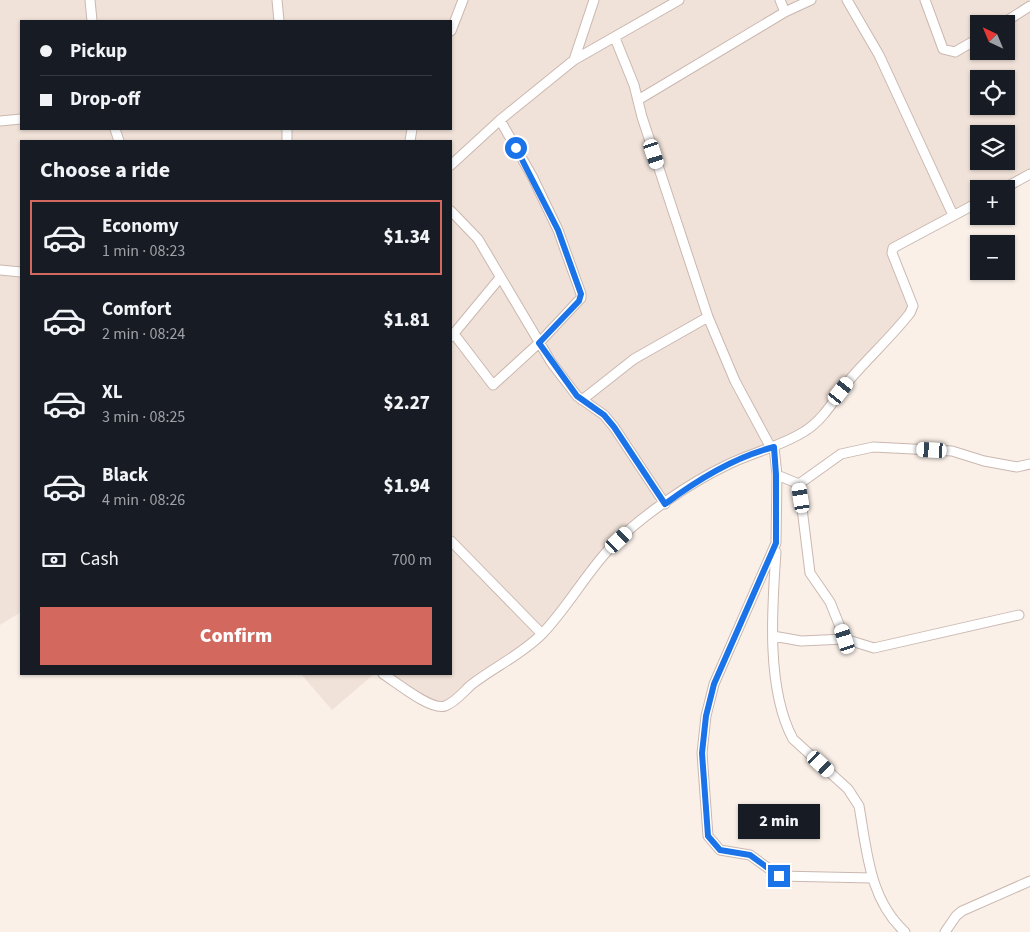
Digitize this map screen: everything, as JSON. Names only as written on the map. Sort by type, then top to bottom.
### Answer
[{"type":"street","points":[[90,0],[92,20]]},
{"type":"street","points":[[277,0],[279,20]]},
{"type":"street","points":[[452,28],[463,0]]},
{"type":"street","points":[[574,60],[594,0]]},
{"type":"street","points":[[452,164],[500,120],[574,60],[679,0]]},
{"type":"street","points":[[780,0],[785,12]]},
{"type":"street","points":[[638,100],[785,12],[811,0]]},
{"type":"street","points":[[847,0],[879,55],[953,215]]},
{"type":"street","points":[[925,0],[943,49],[954,52],[970,43]]},
{"type":"street","points":[[1015,16],[1030,6]]},
{"type":"street","points":[[615,38],[634,84],[708,317],[735,381],[772,447],[776,475],[776,543],[772,596],[774,669],[788,728],[794,739],[848,789],[855,798],[872,878],[886,910],[906,932]]},
{"type":"street","points":[[0,121],[20,119]]},
{"type":"street","points":[[500,120],[532,176],[558,230],[581,294],[579,301],[539,343],[493,385],[453,336],[500,279]]},
{"type":"street","points":[[1015,182],[1030,174]]},
{"type":"street","points":[[385,675],[423,701],[438,708],[447,706],[472,685],[521,652],[542,634],[578,591],[609,549],[665,504],[689,486],[730,464],[806,431],[818,420],[852,377],[910,312],[913,306],[892,253],[893,248],[970,206]]},
{"type":"street","points":[[452,212],[478,240],[551,362],[582,400],[604,415],[614,427],[665,504]]},
{"type":"street","points":[[0,270],[20,272]]},
{"type":"street","points":[[582,400],[634,359],[708,317]]},
{"type":"street","points":[[799,484],[841,454],[873,447],[952,451],[972,460],[1017,467],[1030,464]]},
{"type":"street","points":[[776,475],[799,484]]},
{"type":"street","points":[[799,484],[810,573],[830,602],[845,639]]},
{"type":"street","points":[[452,542],[542,634]]},
{"type":"street","points":[[776,543],[714,684],[706,716],[702,753],[708,836],[720,850],[750,855],[779,876],[872,878]]},
{"type":"street","points":[[773,636],[801,641],[845,639],[874,648],[1019,615]]},
{"type":"street","points":[[945,932],[956,916],[962,911],[1030,881]]},
{"type":"shaded area","points":[[0,0],[1030,0],[1030,174],[1015,182],[1015,180],[970,180],[970,207],[893,248],[913,306],[810,430],[730,463],[629,531],[542,634],[438,708],[385,675],[452,675],[452,140],[20,140],[20,613],[0,625]]},
{"type":"shaded area","points":[[302,675],[373,675],[332,710]]},
{"type":"route","points":[[516,148],[558,230],[581,294],[579,301],[539,343],[577,396],[604,415],[614,427],[665,504],[689,486],[730,464],[774,447],[776,543],[714,684],[706,716],[702,753],[708,836],[720,850],[750,855],[769,871],[779,876]]}]
